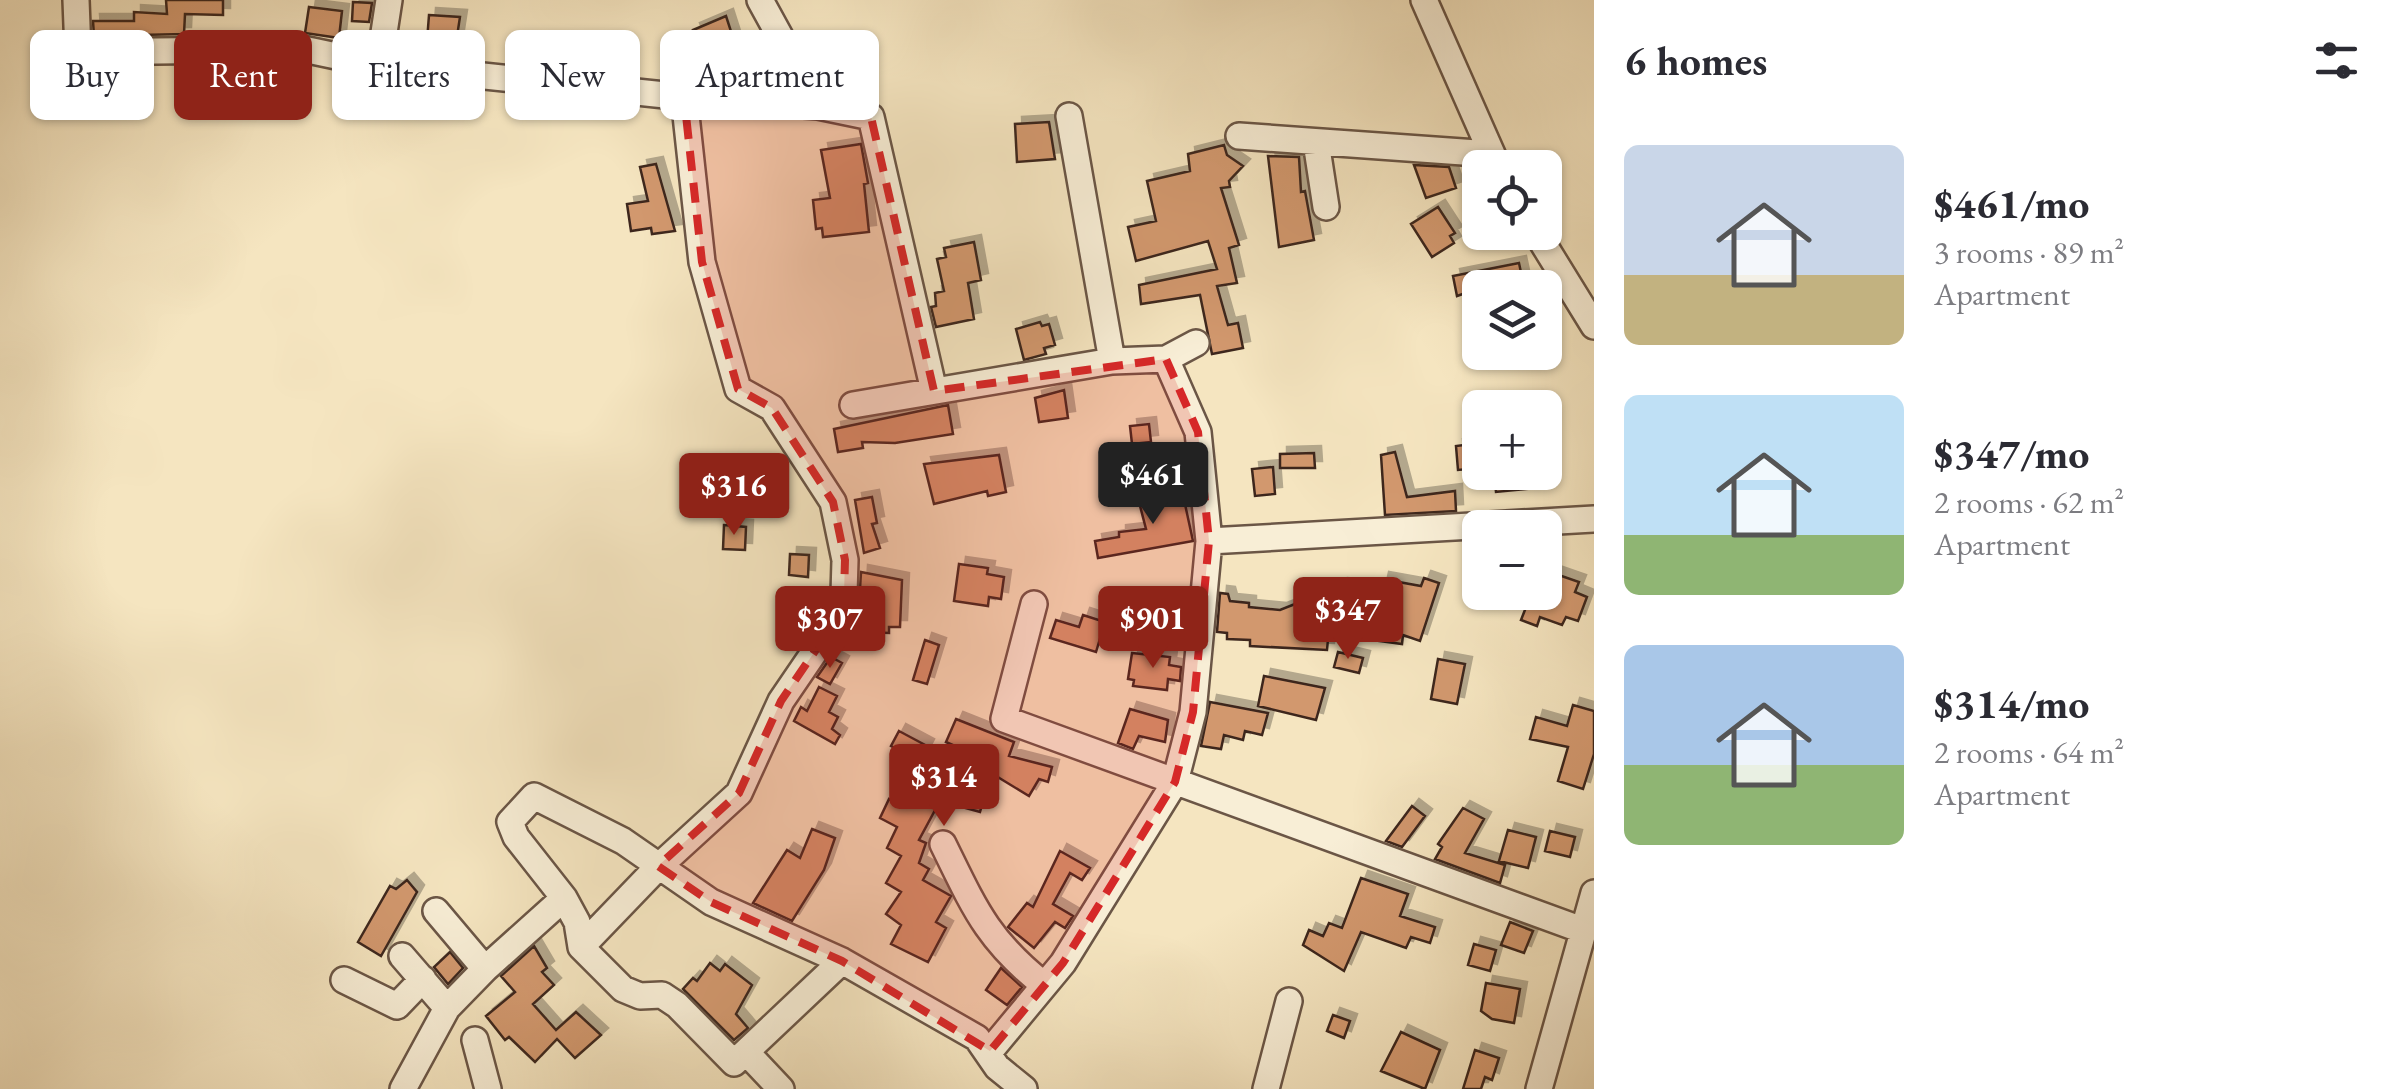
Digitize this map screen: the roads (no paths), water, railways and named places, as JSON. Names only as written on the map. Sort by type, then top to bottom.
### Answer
[{"type":"street","points":[[76,0],[78,52],[303,48],[332,54]]},
{"type":"street","points":[[384,30],[389,0]]},
{"type":"street","points":[[760,0],[776,30]]},
{"type":"street","points":[[1424,0],[1489,150]]},
{"type":"street","points":[[485,76],[660,94]]},
{"type":"street","points":[[1069,116],[1112,361]]},
{"type":"street","points":[[581,947],[658,866],[740,793],[780,701],[828,632],[843,628],[845,560],[833,502],[772,408],[738,389],[702,262],[687,120]]},
{"type":"street","points":[[872,120],[934,391]]},
{"type":"street","points":[[1238,136],[1462,158]]},
{"type":"street","points":[[1316,142],[1326,207]]},
{"type":"street","points":[[1547,250],[1594,326]]},
{"type":"street","points":[[853,405],[1112,361],[1166,359],[1196,343]]},
{"type":"street","points":[[990,1051],[1044,985],[1176,782],[1192,712],[1209,541],[1198,432],[1166,359]]},
{"type":"street","points":[[1209,541],[1594,519]]},
{"type":"street","points":[[1034,604],[1004,720],[1585,931]]},
{"type":"street","points":[[842,960],[734,1063],[677,1005],[662,995],[640,996],[623,989],[581,947],[577,922],[564,898],[516,837],[510,822],[534,796],[623,842],[710,902],[842,960],[976,1038],[990,1051],[997,1067],[1024,1089]]},
{"type":"street","points":[[943,844],[980,921],[1006,955],[1044,985]]},
{"type":"street","points":[[1539,1089],[1594,892]]},
{"type":"street","points":[[403,1089],[447,1008],[564,898]]},
{"type":"street","points":[[436,912],[485,969]]},
{"type":"street","points":[[402,956],[447,1008]]},
{"type":"street","points":[[344,980],[397,1006],[423,979]]},
{"type":"street","points":[[1266,1089],[1290,1001]]},
{"type":"street","points":[[475,1040],[488,1089]]},
{"type":"street","points":[[746,1052],[781,1089]]}]
